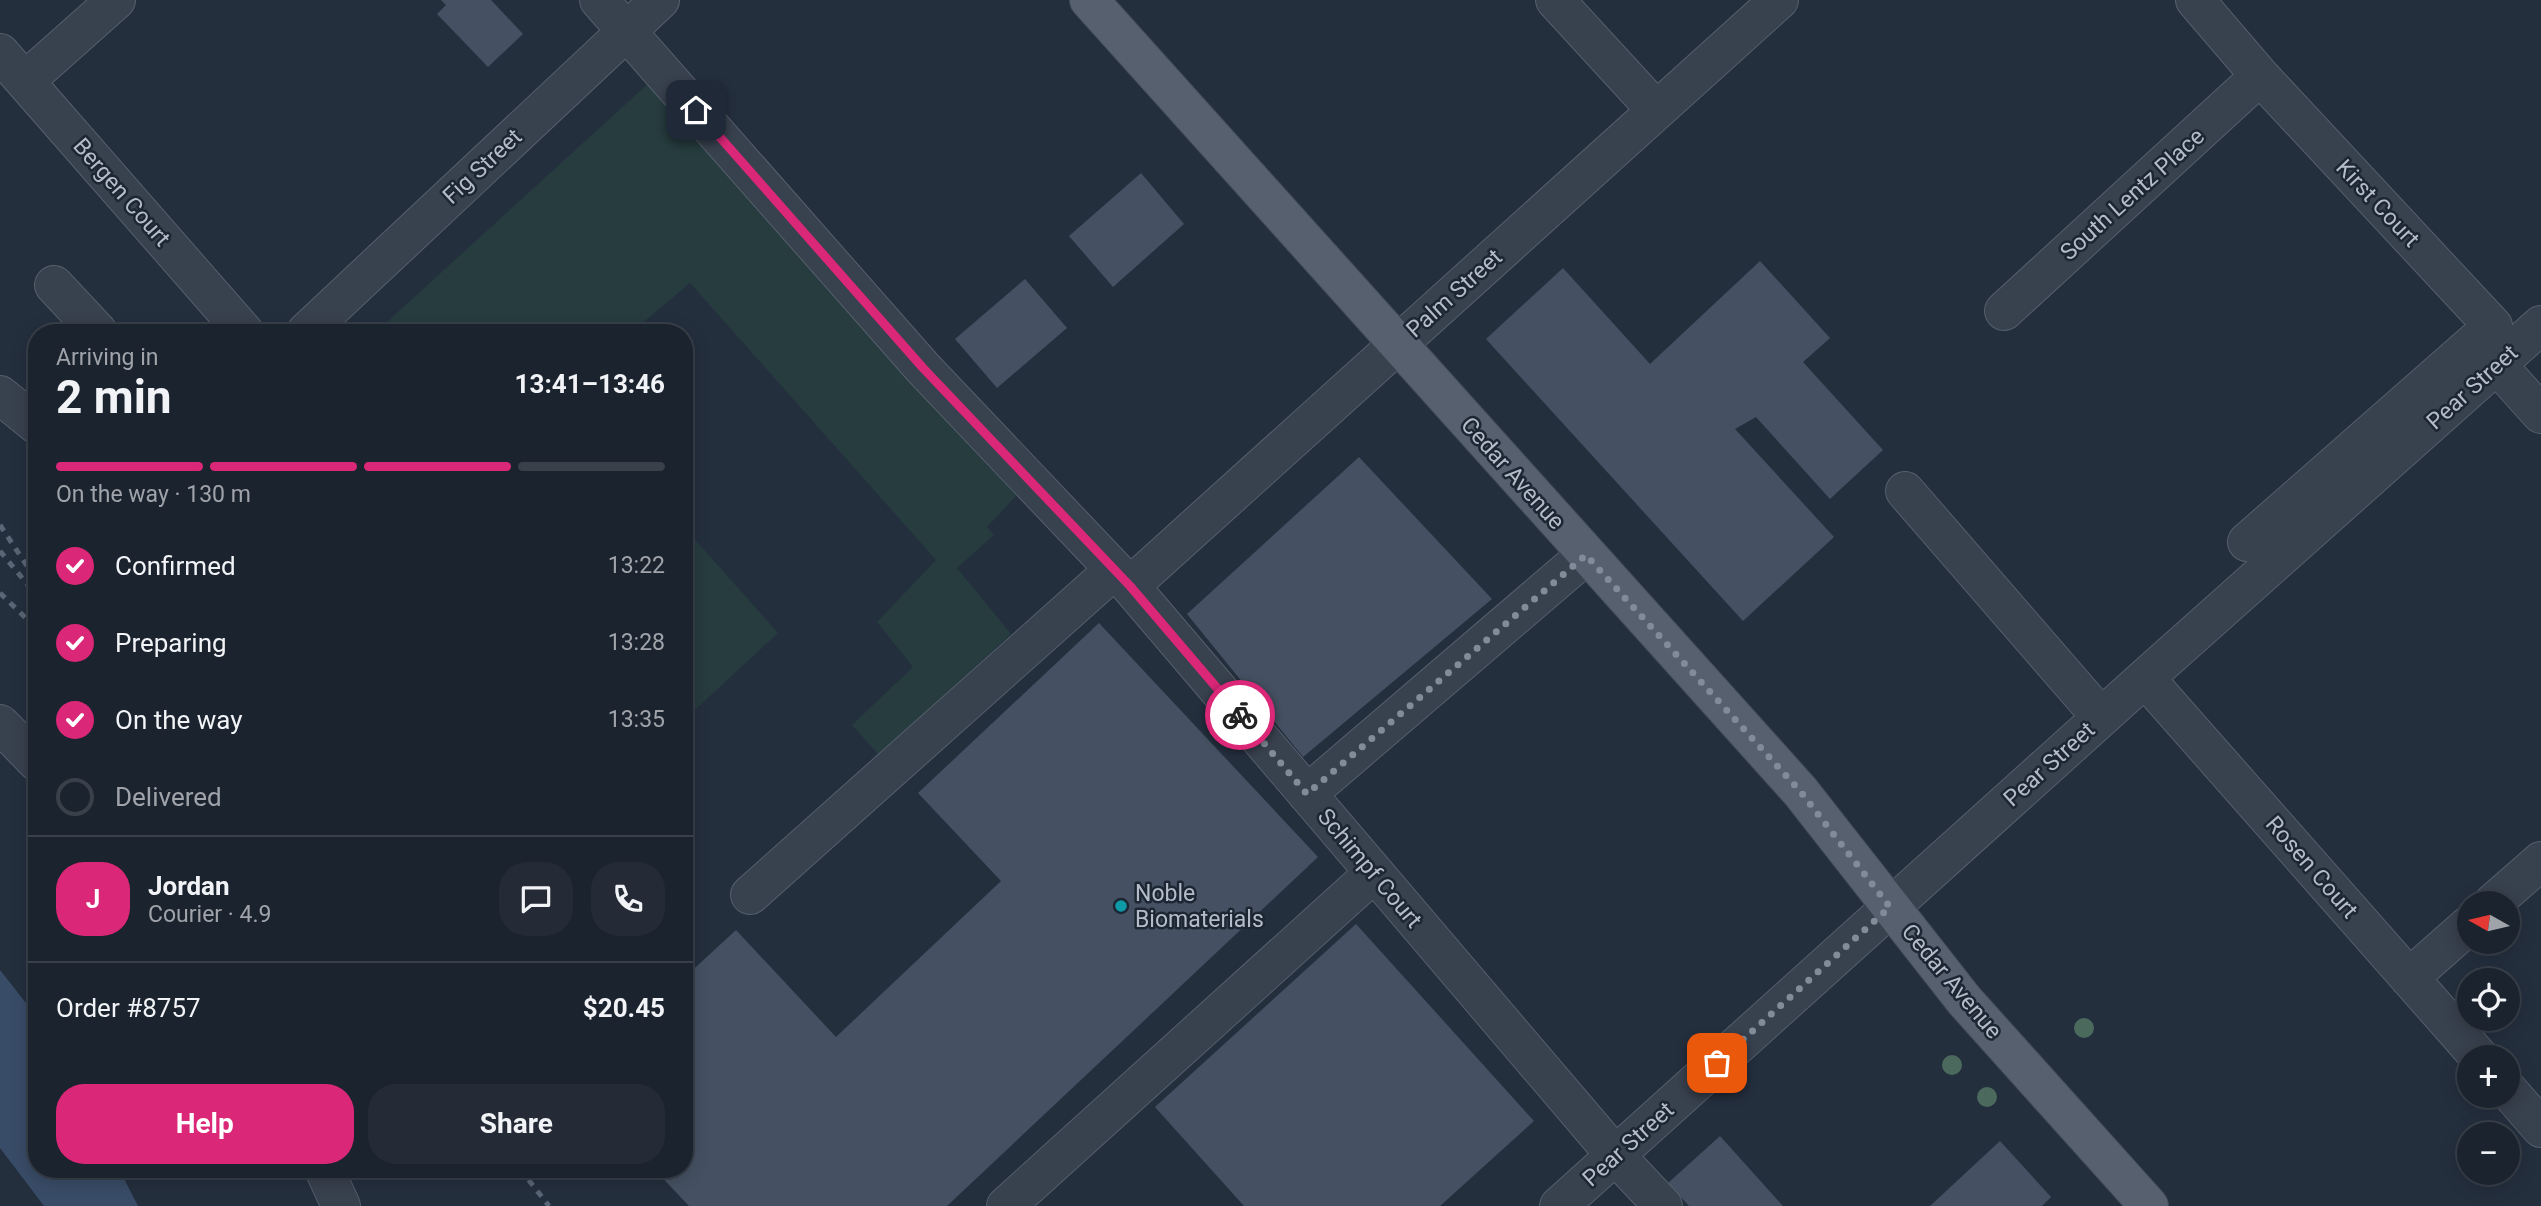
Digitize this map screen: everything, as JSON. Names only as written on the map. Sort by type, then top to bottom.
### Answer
[{"type":"main road","name":"Cedar Avenue","points":[[1088,0],[1800,791],[1964,1000],[2150,1206]]},
{"type":"street","points":[[25,81],[116,0]]},
{"type":"street","name":"Schimpf Court","points":[[599,0],[923,368],[1122,578],[1615,1155],[1663,1206]]},
{"type":"street","name":"Fig Street","points":[[315,324],[660,0]]},
{"type":"street","points":[[1555,0],[1656,110]]},
{"type":"street","name":"Palm Street","points":[[750,895],[1398,344],[1779,0]]},
{"type":"street","name":"Kirst Court","points":[[2195,0],[2260,76],[2493,326]]},
{"type":"street","name":"Bergen Court","points":[[0,53],[237,324]]},
{"type":"street","name":"South Lentz Place","points":[[2004,311],[2260,76]]},
{"type":"street","points":[[54,285],[91,324]]},
{"type":"street","name":"Pear Street","points":[[1559,1206],[2101,716],[2541,325]]},
{"type":"street","points":[[2493,326],[2497,365],[2541,414]]},
{"type":"street","points":[[2247,542],[2493,326]]},
{"type":"street","points":[[0,395],[28,418]]},
{"type":"street","points":[[1905,491],[2101,716]]},
{"type":"street","points":[[1307,794],[1586,555]]},
{"type":"street","name":"Rosen Court","points":[[2145,678],[2468,1045]]},
{"type":"street","points":[[0,724],[28,753]]},
{"type":"street","points":[[2507,891],[2541,861]]},
{"type":"street","points":[[1006,1206],[1374,873]]},
{"type":"street","points":[[2409,978],[2457,936]]},
{"type":"street","points":[[2520,1104],[2541,1128]]},
{"type":"street","points":[[328,1178],[341,1206]]},
{"type":"green space","points":[[651,81],[1018,494],[987,527],[994,535],[957,568],[1011,634],[879,755],[852,725],[913,667],[877,622],[936,560],[690,283],[641,324],[385,324]]},
{"type":"green space","points":[[693,537],[778,633],[693,712]]},
{"type":"water","points":[[0,970],[28,1006],[28,1178],[124,1178],[138,1206],[44,1206],[0,1148]]},
{"type":"building","points":[[441,0],[491,0],[523,34],[488,67],[437,14],[446,5]]},
{"type":"building","points":[[1141,173],[1184,224],[1113,287],[1069,236]]},
{"type":"building","points":[[1760,261],[1830,338],[1803,362],[1883,450],[1830,499],[1756,417],[1735,429],[1834,537],[1743,621],[1486,339],[1563,268],[1650,364]]},
{"type":"building","points":[[1025,279],[1067,328],[997,388],[955,339]]},
{"type":"building","points":[[1359,457],[1492,599],[1303,757],[1187,614]]},
{"type":"building","name":"Noble Biomaterials","points":[[1099,623],[1318,857],[947,1206],[689,1206],[663,1178],[693,1178],[693,970],[736,930],[836,1037],[1001,881],[918,793]]},
{"type":"building","points":[[1356,924],[1534,1121],[1440,1206],[1244,1206],[1155,1107]]},
{"type":"building","points":[[1720,1136],[1783,1206],[1689,1206],[1668,1183]]},
{"type":"building","points":[[2000,1141],[2051,1197],[2042,1206],[1930,1206]]},
{"type":"railway","points":[[0,525],[28,567]]},
{"type":"railway","points":[[0,551],[28,585]]},
{"type":"railway","points":[[0,593],[28,620]]},
{"type":"railway","points":[[527,1178],[549,1206]]},
{"type":"way so far","points":[[1240,715],[1307,794],[1586,555],[1800,791],[1890,907],[1717,1063]]},
{"type":"place","name":"Noble Biomaterials","points":[[1121,906]]},
{"type":"route","points":[[696,110],[923,368],[1130,586],[1240,715]]}]
